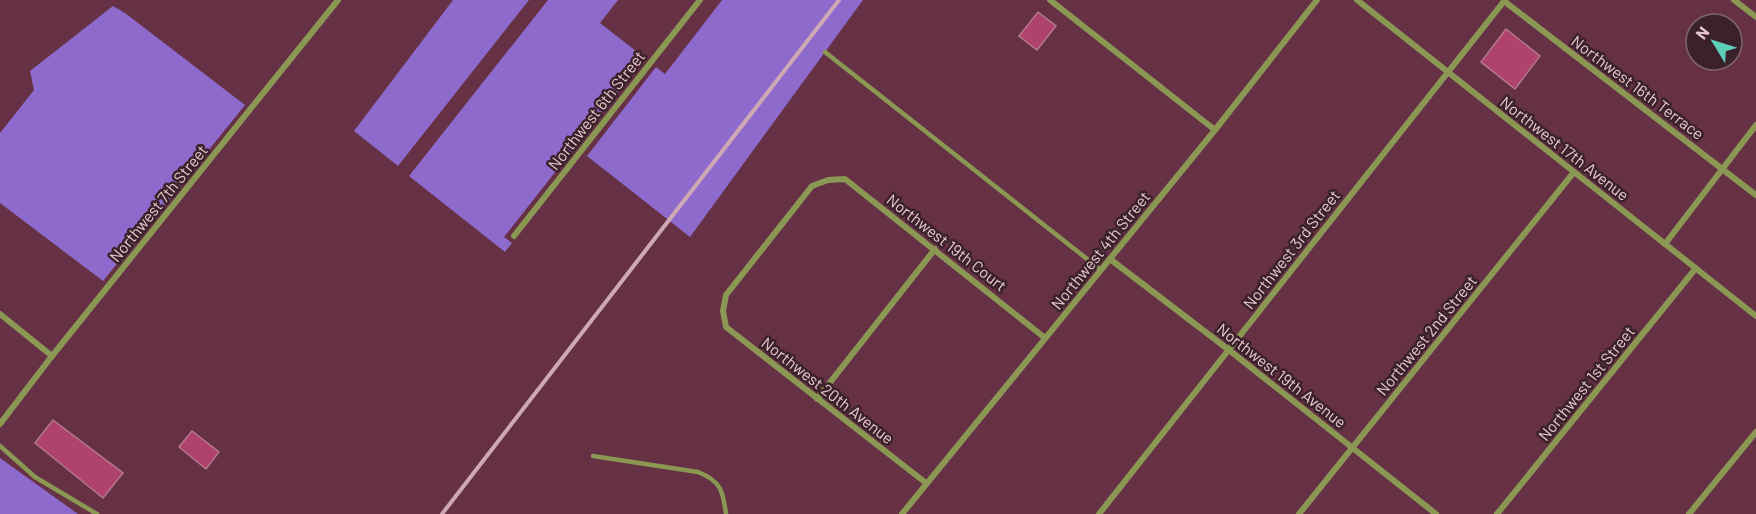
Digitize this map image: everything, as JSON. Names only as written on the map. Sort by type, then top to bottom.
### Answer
[{"type":"street","name":"Northwest 7th Street","points":[[0,424],[338,0]]},
{"type":"street","name":"Northwest 6th Street","points":[[514,236],[700,0]]},
{"type":"street","points":[[1050,0],[1215,130]]},
{"type":"street","name":"Northwest 4th Street","points":[[902,514],[1215,130],[1317,0]]},
{"type":"street","name":"Northwest 17th Avenue","points":[[1357,0],[1756,316]]},
{"type":"street","points":[[1734,0],[1756,17]]},
{"type":"street","name":"Northwest 3rd Street","points":[[1099,514],[1504,1]]},
{"type":"street","name":"Northwest 16th Terrace","points":[[1504,1],[1756,195]]},
{"type":"street","points":[[1665,244],[1756,125]]},
{"type":"street","name":"Northwest 2nd Street","points":[[1299,514],[1574,172]]},
{"type":"street","name":"Northwest 19th Court","points":[[723,311],[726,295],[812,186],[828,180],[845,179],[1045,338]]},
{"type":"street","points":[[817,399],[935,249]]},
{"type":"street","name":"Northwest 19th Avenue","points":[[1110,259],[1436,514]]},
{"type":"street","name":"Northwest 1st Street","points":[[1497,514],[1696,268]]},
{"type":"street","name":"Northwest 20th Avenue","points":[[723,311],[726,327],[926,483]]},
{"type":"street","points":[[0,314],[52,356]]},
{"type":"street","points":[[1689,514],[1756,432]]},
{"type":"lane","points":[[825,52],[1101,270]]},
{"type":"lane","points":[[0,446],[35,477],[97,514]]},
{"type":"lane","points":[[593,456],[698,472],[709,476],[718,484],[723,494],[726,514]]},
{"type":"shaded area","points":[[453,0],[529,0],[398,166],[354,131]]},
{"type":"shaded area","points":[[548,0],[618,0],[600,23],[645,58],[504,237],[512,243],[505,252],[409,176]]},
{"type":"shaded area","points":[[722,0],[863,0],[690,237],[587,156],[656,67],[665,74]]},
{"type":"shaded area","points":[[113,6],[245,105],[103,281],[0,203],[0,133],[34,90],[30,71]]},
{"type":"shaded area","points":[[0,458],[78,514],[0,514]]},
{"type":"building","points":[[1038,12],[1056,26],[1037,50],[1019,36]]},
{"type":"building","points":[[1506,29],[1540,56],[1515,89],[1481,62]]},
{"type":"building","points":[[53,420],[123,473],[103,498],[35,443]]},
{"type":"building","points":[[192,431],[219,452],[206,469],[179,447]]},
{"type":"railway","points":[[442,514],[839,0]]}]
